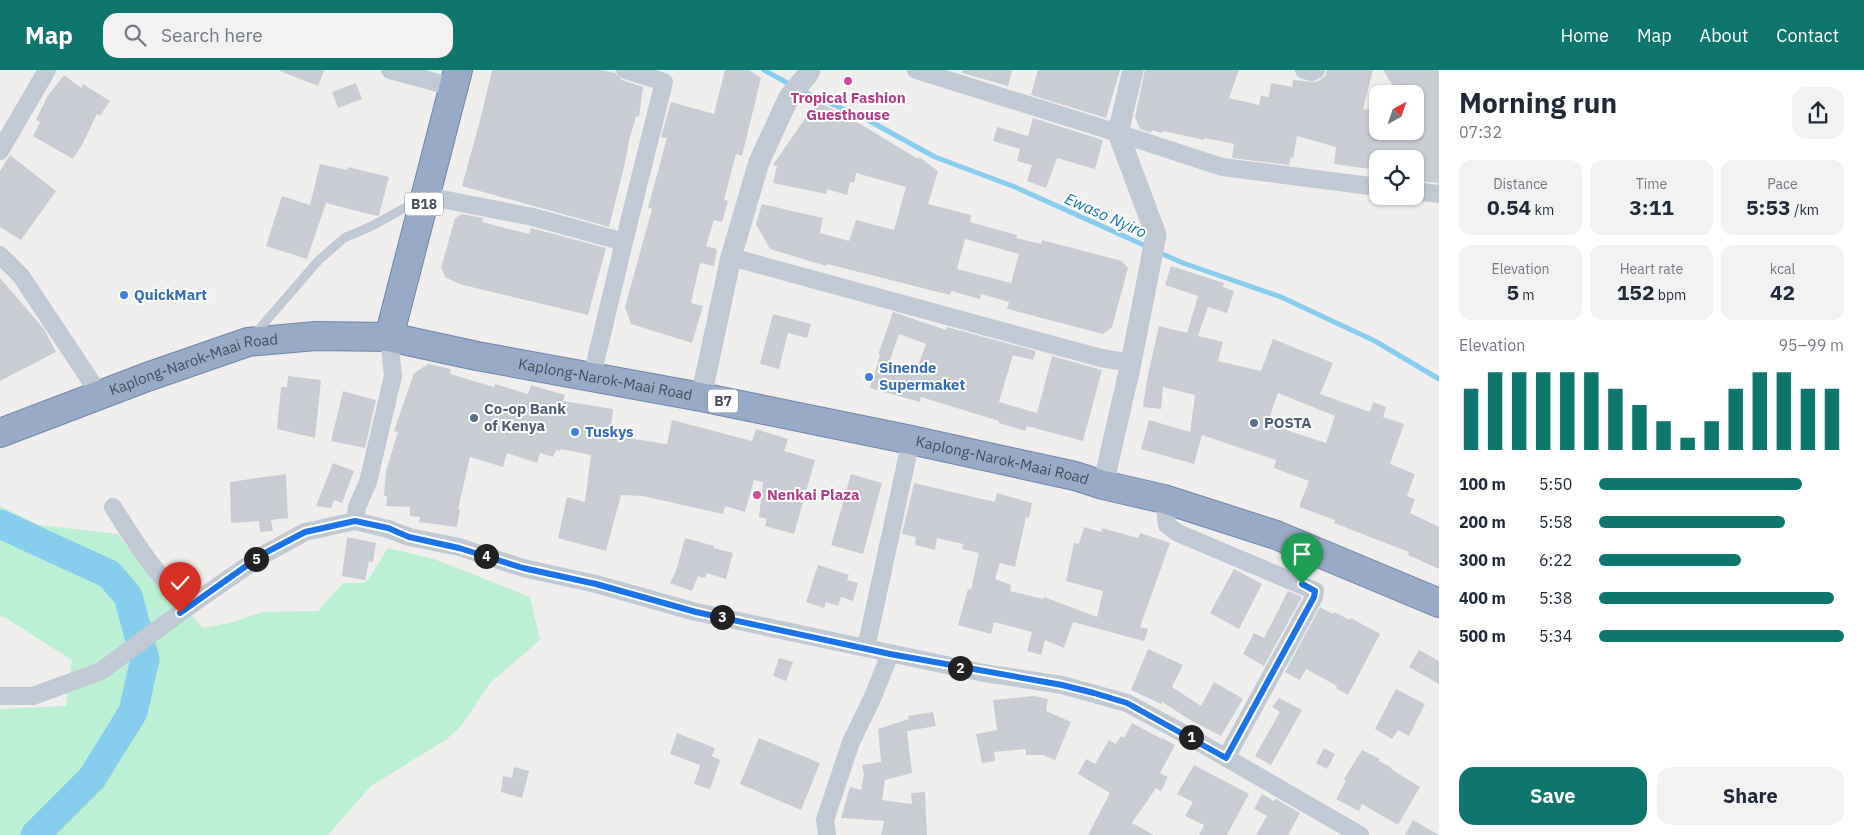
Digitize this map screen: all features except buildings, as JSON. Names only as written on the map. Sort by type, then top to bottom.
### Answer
[{"type":"highway","name":"B18","points":[[389,337],[456,79]]},
{"type":"highway","name":"Kaplong-Narok-Maai Road","points":[[0,433],[147,377],[248,342],[316,336],[389,337],[477,356],[701,397],[1075,476],[1103,485],[1164,499],[1276,535],[1439,603]]},
{"type":"street","points":[[0,151],[46,70]]},
{"type":"street","points":[[390,70],[456,79]]},
{"type":"street","points":[[592,376],[666,76],[624,70]]},
{"type":"street","points":[[916,70],[1222,167],[1369,186]]},
{"type":"street","points":[[1103,485],[1156,235],[1118,133],[1132,70]]},
{"type":"street","points":[[1304,70],[1312,72],[1316,70]]},
{"type":"street","points":[[701,397],[732,257],[758,162],[789,97],[809,72]]},
{"type":"street","points":[[1424,192],[1439,194]]},
{"type":"street","points":[[426,196],[533,217],[624,242]]},
{"type":"street","points":[[0,255],[21,276],[100,395]]},
{"type":"street","points":[[732,257],[1101,358],[1130,363]]},
{"type":"street","points":[[355,521],[357,507],[368,482],[394,376],[389,337]]},
{"type":"street","points":[[866,648],[911,440]]},
{"type":"street","points":[[1164,499],[1168,525],[1178,533],[1315,591],[1314,597],[1226,758]]},
{"type":"street","points":[[113,506],[142,552],[171,586],[188,599],[199,599]]},
{"type":"street","points":[[0,696],[33,696],[101,671],[263,554],[305,532],[355,521],[388,528],[409,537],[459,548],[523,568],[596,584],[696,612],[890,654],[1062,685],[1115,699],[1139,709],[1360,835]]},
{"type":"street","points":[[827,835],[825,820],[851,742],[890,654]]},
{"type":"lane","points":[[248,342],[318,261],[344,238],[372,226],[426,196]]},
{"type":"green space","points":[[0,506],[39,525],[118,534],[153,582],[177,599],[203,628],[230,623],[263,612],[318,611],[343,583],[363,583],[368,580],[388,548],[434,559],[530,597],[540,640],[491,682],[461,726],[447,739],[371,786],[328,835],[0,835],[0,709],[66,706],[72,660],[4,617],[0,617]]},
{"type":"waterway","name":"Ewaso Nyiro","points":[[764,70],[793,86]]},
{"type":"waterway","name":"Ewaso Nyiro","points":[[800,90],[866,119],[935,157],[1015,187],[1148,247]]},
{"type":"waterway","name":"Ewaso Nyiro","points":[[1158,252],[1183,263],[1281,297],[1375,341],[1439,379]]},
{"type":"waterway","points":[[0,524],[109,574],[128,596],[145,659],[133,712],[92,778],[35,835]]},
{"type":"place","name":"Tropical Fashion Guesthouse","points":[[848,81]]},
{"type":"place","name":"QuickMart","points":[[124,295]]},
{"type":"place","name":"Sinende Supermaket","points":[[869,377]]},
{"type":"place","name":"Co-op Bank of Kenya","points":[[474,418]]},
{"type":"place","name":"POSTA","points":[[1254,423]]},
{"type":"place","name":"Tuskys","points":[[575,432]]},
{"type":"place","name":"Nenkai Plaza","points":[[757,495]]},
{"type":"route","points":[[180,613],[263,554],[305,532],[355,521],[388,528],[409,537],[459,548],[523,568],[596,584],[696,612],[890,654],[984,673],[1062,685],[1094,693],[1127,703],[1226,758],[1314,597],[1315,591],[1302,584]]}]
